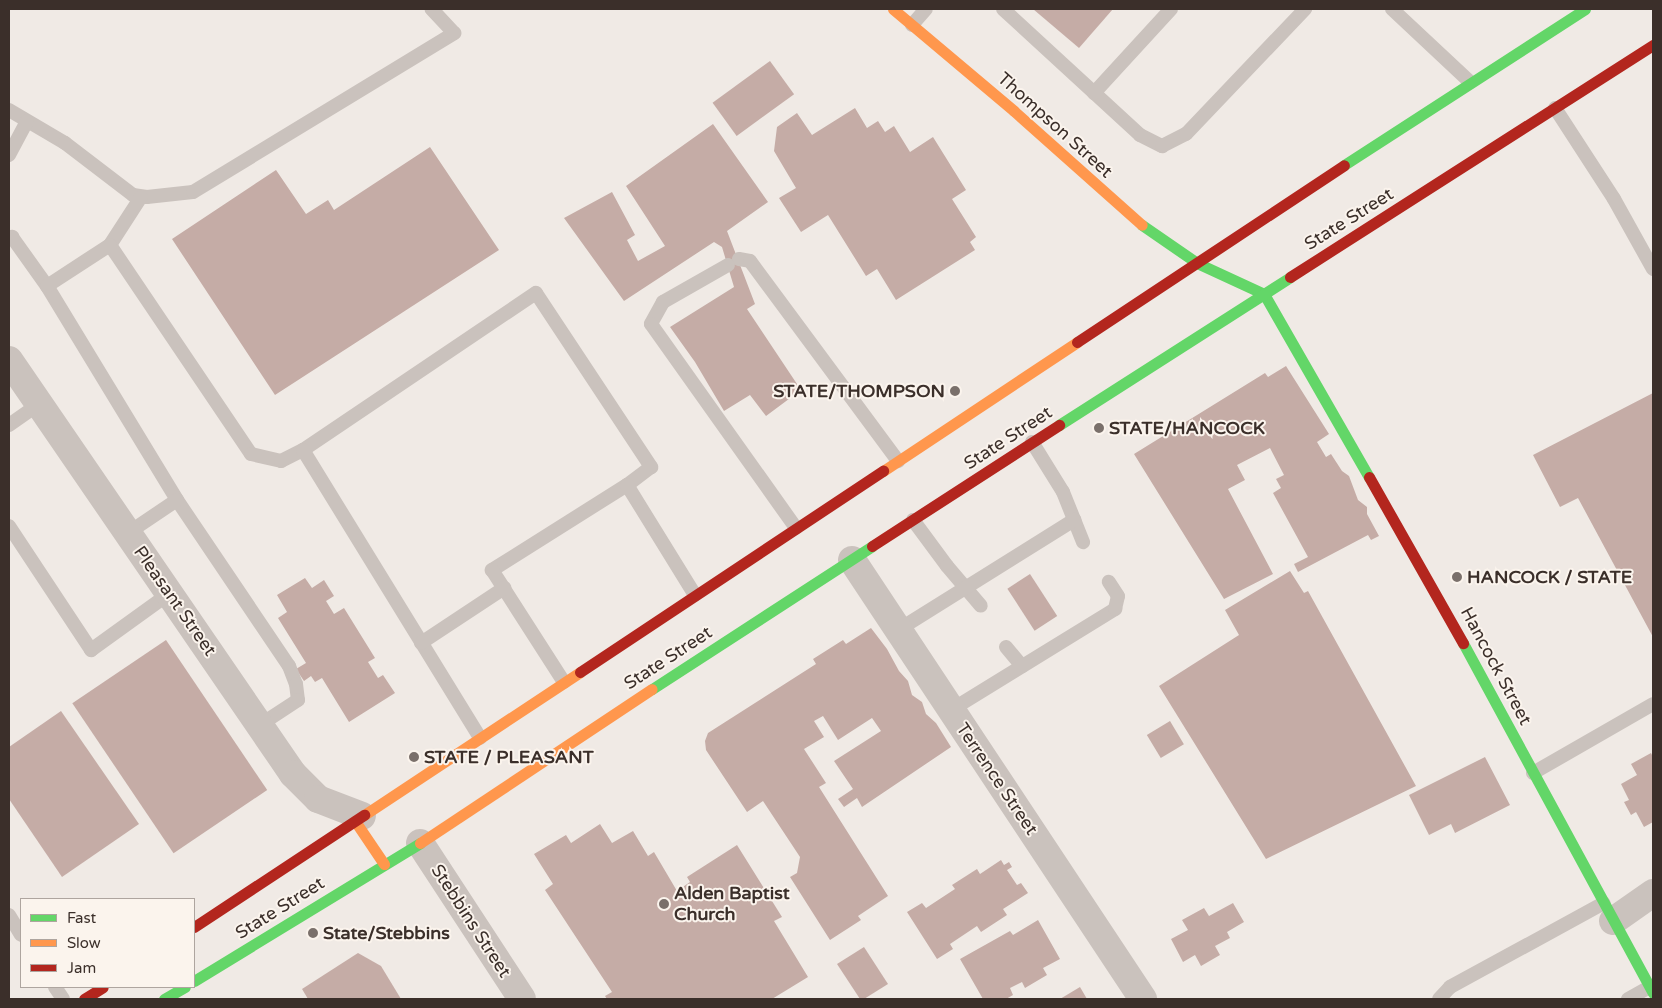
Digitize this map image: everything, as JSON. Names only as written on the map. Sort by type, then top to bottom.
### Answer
[{"type":"main road","name":"Thompson Street","points":[[893,9],[1014,111],[1132,218],[1197,263]]},
{"type":"main road","name":"State Street","points":[[195,926],[1470,82],[1585,9]]},
{"type":"main road","name":"State Street","points":[[195,980],[420,843],[515,778],[1032,442],[1653,45]]},
{"type":"main road","points":[[1197,263],[1264,294]]},
{"type":"main road","name":"Hancock Street","points":[[1264,294],[1436,593],[1652,990]]},
{"type":"main road","points":[[358,818],[384,864]]},
{"type":"main road","points":[[84,999],[101,988]]},
{"type":"main road","points":[[164,999],[183,988]]},
{"type":"street","name":"Pleasant Street","points":[[9,360],[293,774],[318,799],[358,818]]},
{"type":"street","name":"Terrence Street","points":[[852,560],[1143,999]]},
{"type":"street","name":"Stebbins Street","points":[[420,843],[522,999]]},
{"type":"street","points":[[1608,912],[1653,893]]},
{"type":"lane","points":[[9,110],[65,143],[133,195],[192,192],[454,33],[432,9]]},
{"type":"lane","points":[[912,25],[926,9]]},
{"type":"lane","points":[[1002,9],[1140,135],[1162,146],[1186,134],[1305,9]]},
{"type":"lane","points":[[1094,93],[1171,9]]},
{"type":"lane","points":[[1392,9],[1470,82]]},
{"type":"lane","points":[[1555,108],[1614,199],[1653,269]]},
{"type":"lane","points":[[9,155],[28,121]]},
{"type":"lane","points":[[47,286],[110,245],[141,196]]},
{"type":"lane","points":[[10,235],[47,286],[177,500],[289,666],[296,684],[298,700],[260,725]]},
{"type":"lane","points":[[110,245],[250,454],[281,461],[303,450],[536,293],[651,467],[627,485],[492,570],[564,682]]},
{"type":"lane","points":[[796,528],[652,324],[663,302],[733,262],[750,260],[898,461]]},
{"type":"lane","points":[[9,425],[39,404]]},
{"type":"lane","points":[[1032,442],[1063,492],[1083,542]]},
{"type":"lane","points":[[303,450],[480,738]]},
{"type":"lane","points":[[627,485],[695,595]]},
{"type":"lane","points":[[128,533],[177,500]]},
{"type":"lane","points":[[913,520],[981,606]]},
{"type":"lane","points":[[898,630],[964,586],[1074,520]]},
{"type":"lane","points":[[9,526],[91,650],[170,593]]},
{"type":"lane","points":[[951,710],[1115,609],[1118,596],[1109,582]]},
{"type":"lane","points":[[421,643],[504,588]]},
{"type":"lane","points":[[1006,647],[1022,666]]},
{"type":"lane","points":[[1533,773],[1653,704]]},
{"type":"lane","points":[[1439,999],[1450,987],[1608,912]]},
{"type":"lane","points":[[9,916],[20,933]]},
{"type":"lane","points":[[56,988],[63,999]]},
{"type":"lane","points":[[1628,999],[1652,990]]},
{"type":"building","points":[[1033,9],[1113,9],[1079,48]]},
{"type":"building","points":[[770,61],[794,94],[737,136],[713,103]]},
{"type":"building","points":[[855,108],[867,128],[878,121],[885,132],[894,126],[910,152],[933,137],[966,190],[952,199],[976,237],[970,242],[975,250],[896,300],[877,269],[866,276],[828,215],[801,232],[779,198],[796,188],[774,151],[777,127],[797,113],[812,135]]},
{"type":"building","points":[[713,124],[768,202],[727,231],[755,304],[747,309],[801,390],[766,416],[750,395],[724,411],[695,362],[670,327],[734,287],[722,247],[714,242],[624,301],[564,218],[612,192],[635,235],[627,240],[638,261],[665,246],[626,186]]},
{"type":"building","points":[[430,147],[499,250],[275,395],[172,239],[276,170],[306,214],[328,200],[334,210]]},
{"type":"building","points":[[1286,366],[1329,434],[1317,442],[1326,457],[1331,454],[1342,471],[1349,476],[1358,500],[1367,507],[1367,514],[1379,536],[1371,540],[1368,535],[1298,572],[1294,564],[1308,557],[1273,493],[1281,488],[1276,479],[1284,475],[1270,448],[1237,465],[1245,480],[1228,489],[1273,574],[1224,599],[1134,454],[1265,373],[1268,377]]},
{"type":"building","points":[[1653,393],[1653,637],[1578,498],[1560,507],[1533,455]]},
{"type":"building","points":[[1290,571],[1304,593],[1308,591],[1416,786],[1266,859],[1159,686],[1239,635],[1225,610]]},
{"type":"building","points":[[1030,574],[1057,616],[1035,631],[1007,589]]},
{"type":"building","points":[[305,578],[312,588],[324,580],[334,596],[326,601],[334,614],[344,608],[375,658],[368,662],[378,678],[383,675],[395,693],[349,722],[322,678],[315,682],[311,676],[304,681],[296,669],[306,663],[278,618],[287,612],[277,595]]},
{"type":"building","points":[[871,628],[887,649],[899,671],[908,681],[912,695],[922,702],[926,714],[936,723],[951,747],[862,807],[857,798],[844,807],[838,799],[853,789],[834,761],[881,731],[872,718],[838,740],[823,716],[814,721],[824,737],[804,749],[826,783],[819,787],[888,896],[858,916],[861,920],[830,940],[790,877],[797,873],[800,857],[763,801],[747,812],[706,750],[705,741],[708,733],[816,664],[813,659],[843,640],[846,644]]},
{"type":"building","points":[[166,640],[267,790],[174,853],[72,703]]},
{"type":"building","points":[[61,711],[139,824],[62,877],[9,799],[9,747]]},
{"type":"building","points":[[1170,721],[1184,744],[1161,758],[1147,735]]},
{"type":"building","points":[[1651,753],[1653,757],[1653,822],[1644,827],[1636,812],[1631,815],[1624,802],[1629,800],[1621,784],[1637,775],[1631,764]]},
{"type":"building","points":[[1485,757],[1510,805],[1455,833],[1451,824],[1429,835],[1409,795]]},
{"type":"building","name":"Alden Baptist Church","points":[[600,824],[612,843],[633,831],[648,856],[654,852],[677,891],[690,882],[687,877],[737,845],[782,917],[774,921],[808,977],[772,999],[607,999],[605,996],[612,992],[545,890],[553,884],[534,854],[566,835],[571,843]]},
{"type":"building","points":[[1001,860],[1004,865],[1009,862],[1012,867],[1007,870],[1017,885],[1021,883],[1028,893],[1003,909],[1007,915],[981,932],[977,926],[950,944],[953,949],[937,959],[907,912],[922,903],[926,908],[955,889],[952,885],[977,869],[980,874]]},
{"type":"building","points":[[1233,903],[1244,922],[1227,932],[1230,938],[1215,946],[1220,955],[1201,966],[1195,955],[1183,962],[1171,939],[1188,930],[1182,920],[1204,908],[1209,916]]},
{"type":"building","points":[[1038,920],[1060,959],[1043,968],[1047,975],[1025,988],[1022,982],[1010,988],[1013,995],[1006,999],[983,999],[960,959],[1010,931],[1013,935]]},
{"type":"building","points":[[864,947],[888,984],[864,999],[860,999],[837,964]]},
{"type":"building","points":[[358,953],[381,966],[401,999],[308,999],[302,989]]},
{"type":"building","points":[[1080,987],[1087,999],[1060,999]]},
{"type":"traffic: fast","points":[[1344,165],[1585,9]]},
{"type":"traffic: fast","points":[[1142,225],[1197,263],[1264,294],[1369,477]]},
{"type":"traffic: fast","points":[[1059,425],[1290,277]]},
{"type":"traffic: fast","points":[[652,689],[872,546]]},
{"type":"traffic: fast","points":[[1463,643],[1653,993]]},
{"type":"traffic: fast","points":[[195,980],[420,843]]},
{"type":"traffic: fast","points":[[164,999],[183,988]]},
{"type":"traffic: slow","points":[[893,9],[1014,111],[1142,225]]},
{"type":"traffic: slow","points":[[883,471],[1077,342]]},
{"type":"traffic: slow","points":[[364,815],[580,672]]},
{"type":"traffic: slow","points":[[420,843],[652,689]]},
{"type":"traffic: slow","points":[[355,821],[384,864]]},
{"type":"traffic: jam","points":[[1290,277],[1653,45]]},
{"type":"traffic: jam","points":[[1077,342],[1344,165]]},
{"type":"traffic: jam","points":[[872,546],[1059,425]]},
{"type":"traffic: jam","points":[[580,672],[883,471]]},
{"type":"traffic: jam","points":[[1369,477],[1463,643]]},
{"type":"traffic: jam","points":[[195,926],[364,815]]},
{"type":"traffic: jam","points":[[84,999],[101,988]]},
{"type":"place","name":"STATE/THOMPSON","points":[[955,391]]},
{"type":"place","name":"STATE/HANCOCK","points":[[1099,428]]},
{"type":"place","name":"HANCOCK / STATE","points":[[1457,577]]},
{"type":"place","name":"STATE / PLEASANT","points":[[414,757]]},
{"type":"place","name":"Alden Baptist Church","points":[[664,904]]},
{"type":"place","name":"State/Stebbins","points":[[313,933]]}]
